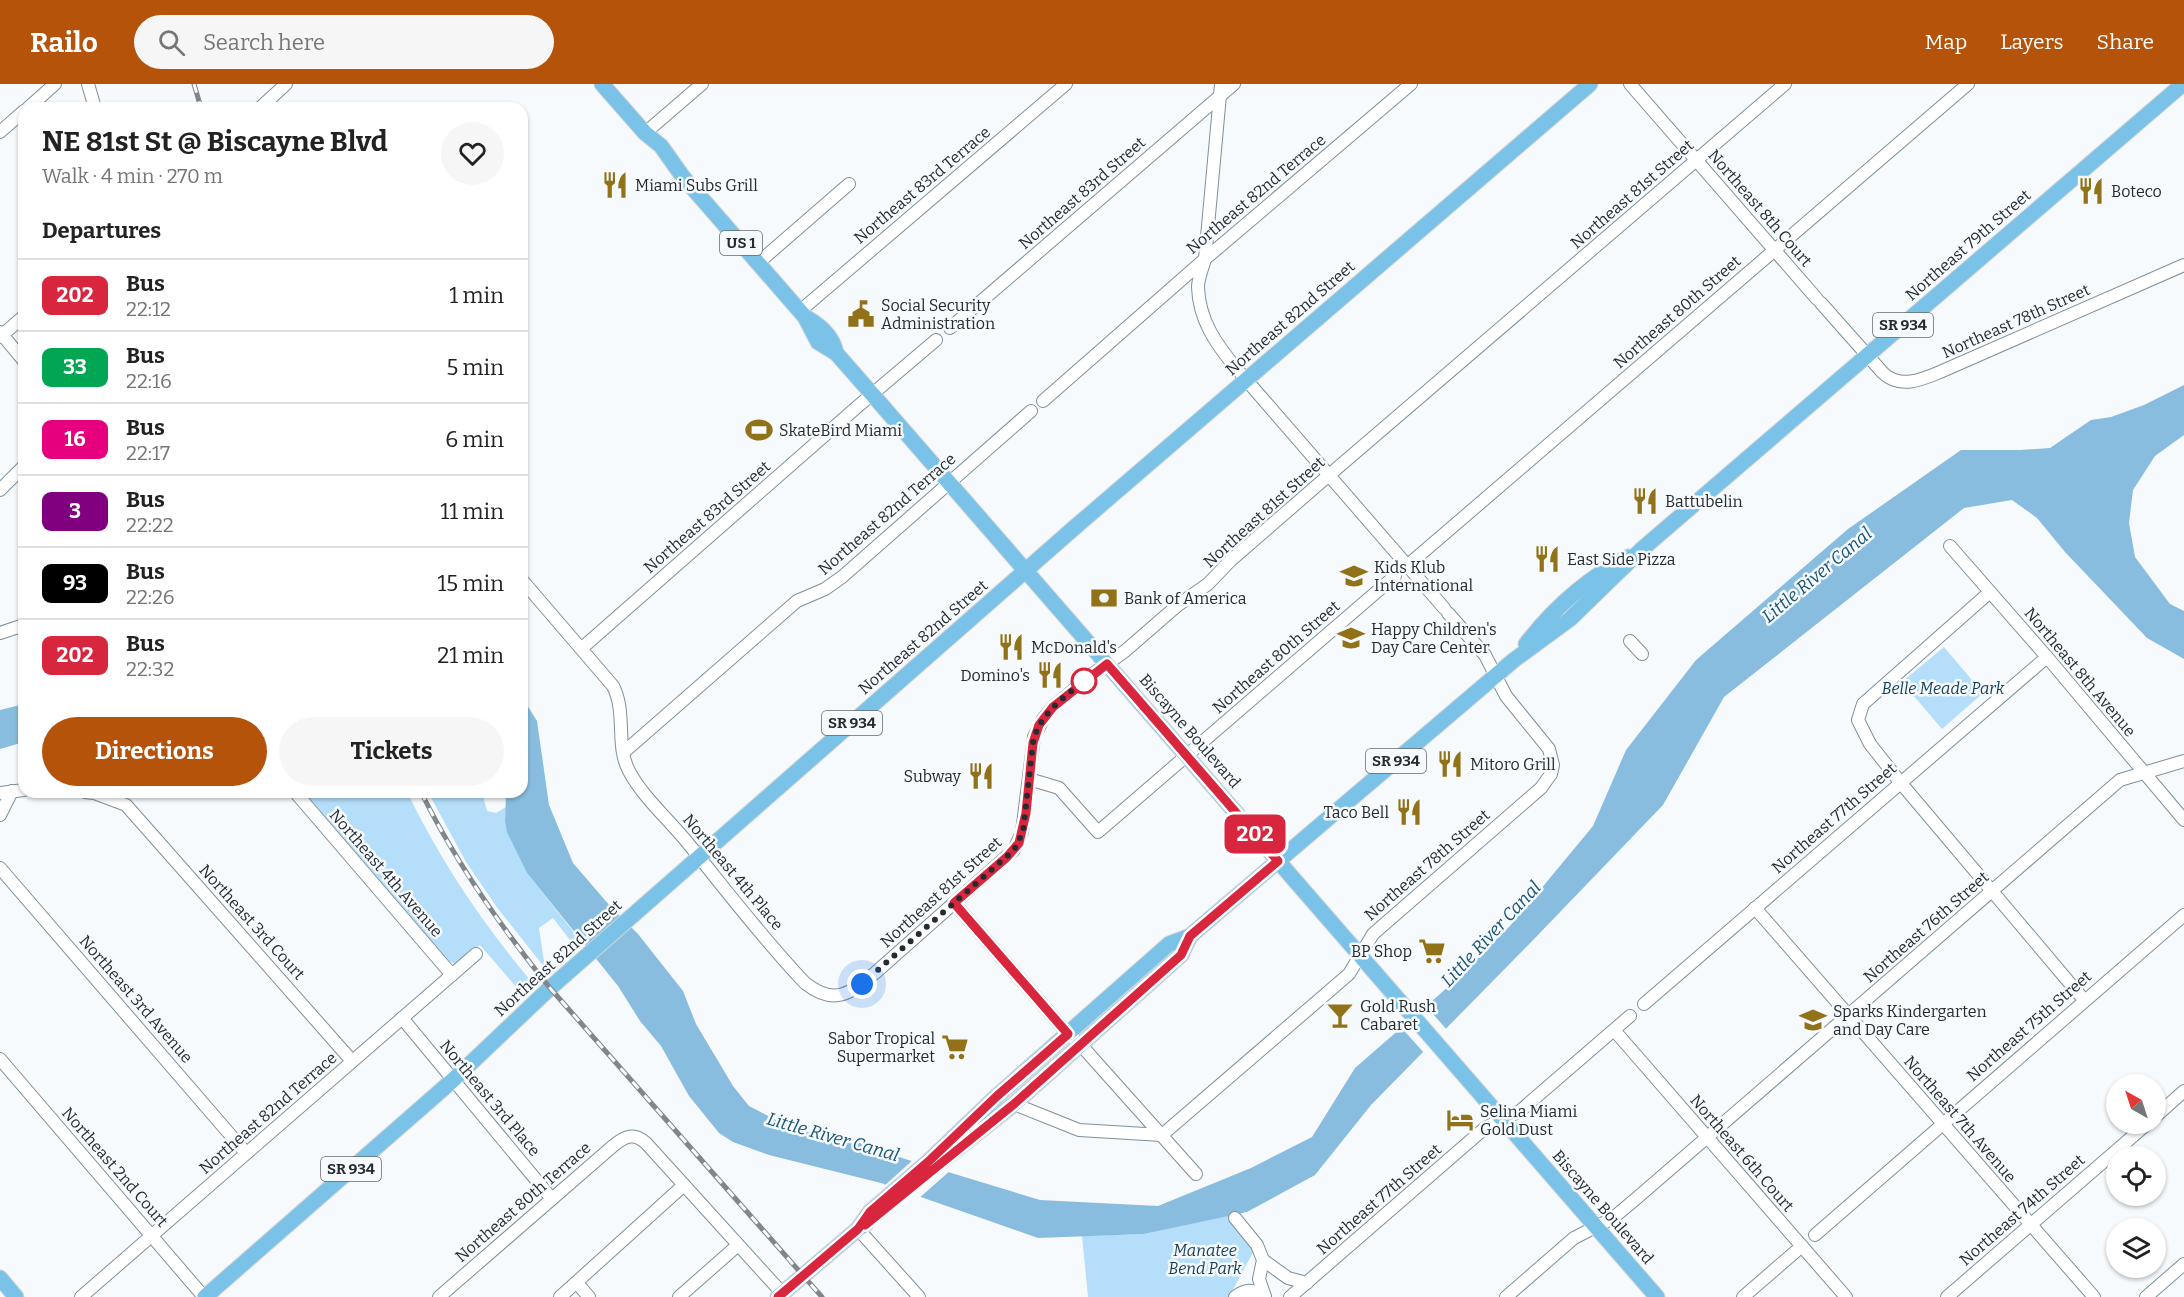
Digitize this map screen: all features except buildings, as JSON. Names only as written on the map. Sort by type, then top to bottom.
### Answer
[{"type":"main road","name":"Biscayne Boulevard","points":[[602,84],[645,133],[645,143],[653,154],[677,170],[802,314],[818,324],[827,334],[834,344],[836,353],[1657,1297]]},
{"type":"main road","name":"Northeast 82nd Street","points":[[204,1297],[453,1080],[517,1018],[1026,570],[1590,84]]},
{"type":"main road","name":"Northeast 79th Street","points":[[780,1295],[858,1229],[876,1217],[933,1163],[997,1096],[1169,944],[1190,936],[1514,660],[1570,618],[1641,550],[2183,84]]},
{"type":"main road","name":"Northeast 79th Street","points":[[933,1163],[1014,1104],[1181,955],[1190,936]]},
{"type":"main road","points":[[0,1278],[16,1297]]},
{"type":"street","points":[[35,102],[55,84]]},
{"type":"street","points":[[88,84],[93,102]]},
{"type":"street","points":[[266,102],[286,84]]},
{"type":"street","points":[[645,133],[702,84]]},
{"type":"street","name":"Northeast 83rd Terrace","points":[[802,314],[1065,84]]},
{"type":"street","points":[[1221,84],[1205,259],[1198,286],[1205,323],[1211,335],[1246,380],[1485,655],[1495,676]]},
{"type":"street","name":"Northeast 83rd Street","points":[[950,328],[1234,84]]},
{"type":"street","name":"Northeast 82nd Terrace","points":[[1043,401],[1205,259],[1411,84]]},
{"type":"street","name":"Northeast 8th Court","points":[[1630,84],[1867,356]]},
{"type":"street","name":"Northeast 81st Street","points":[[834,997],[854,990],[862,984],[1007,857],[1019,843],[1023,832],[1034,737],[1043,718],[1060,701],[1208,584],[1230,561],[1329,475],[1785,84]]},
{"type":"street","name":"Northeast 80th Street","points":[[1408,565],[1968,84]]},
{"type":"street","points":[[0,132],[18,116]]},
{"type":"street","points":[[758,263],[849,184]]},
{"type":"street","name":"Northeast 78th Street","points":[[1867,356],[1893,381],[1902,382],[1923,378],[2184,265]]},
{"type":"street","points":[[18,321],[1,335],[18,354]]},
{"type":"street","name":"Northeast 83rd Street","points":[[582,648],[936,340]]},
{"type":"street","name":"Northeast 82nd Terrace","points":[[624,752],[797,601],[825,589],[842,577],[1031,411]]},
{"type":"street","points":[[0,490],[18,472]]},
{"type":"street","name":"Northeast 8th Avenue","points":[[1950,546],[2184,820]]},
{"type":"street","name":"Northeast 80th Street","points":[[1029,779],[1059,788],[1098,832],[1395,576]]},
{"type":"street","name":"Northeast 4th Place","points":[[528,587],[608,678],[618,696],[624,752],[627,768],[632,778],[800,978],[822,994],[834,997]]},
{"type":"street","points":[[1990,592],[1863,704],[1858,720],[1870,744],[1900,782],[2084,1000]]},
{"type":"street","points":[[0,633],[18,627]]},
{"type":"street","points":[[1630,641],[1642,654]]},
{"type":"street","name":"Northeast 77th Street","points":[[1644,1004],[2047,657]]},
{"type":"street","name":"Northeast 78th Street","points":[[1162,1135],[1349,974],[1373,934],[1541,788],[1551,774],[1553,765],[1549,749],[1506,696],[1495,676]]},
{"type":"street","name":"Northeast 76th Street","points":[[1506,1297],[1574,1238],[1616,1215],[2120,780],[2184,761]]},
{"type":"street","points":[[0,815],[12,791]]},
{"type":"street","name":"Northeast 3rd Court","points":[[103,798],[126,806],[352,1061]]},
{"type":"street","name":"Northeast 4th Avenue","points":[[301,798],[452,975]]},
{"type":"street","name":"Northeast 3rd Avenue","points":[[0,868],[246,1153]]},
{"type":"street","points":[[954,903],[1068,1034],[1080,1044],[1196,1174]]},
{"type":"street","name":"Northeast 7th Avenue","points":[[1755,908],[2094,1297]]},
{"type":"street","name":"Northeast 75th Street","points":[[1815,1235],[2184,915]]},
{"type":"street","name":"Northeast 82nd Terrace","points":[[81,1297],[476,954]]},
{"type":"street","name":"Northeast 77th Street","points":[[1290,1297],[1485,1128],[1520,1111],[1630,1016]]},
{"type":"street","name":"Northeast 3rd Place","points":[[402,1018],[552,1199]]},
{"type":"street","name":"Northeast 6th Court","points":[[1614,1030],[1846,1297]]},
{"type":"street","name":"Northeast 2nd Court","points":[[0,1059],[204,1297]]},
{"type":"street","points":[[2166,1107],[2184,1091]]},
{"type":"street","points":[[1014,1104],[1079,1130],[1162,1135]]},
{"type":"street","name":"Northeast 74th Street","points":[[1947,1297],[2135,1134]]},
{"type":"street","name":"Northeast 80th Terrace","points":[[439,1297],[621,1139],[631,1136],[639,1137],[684,1185]]},
{"type":"street","points":[[560,1297],[684,1185],[780,1295]]},
{"type":"street","points":[[1235,1218],[1257,1245],[1263,1260],[1288,1278],[1306,1283]]},
{"type":"street","points":[[858,1229],[919,1297]]},
{"type":"street","points":[[679,1297],[738,1245]]},
{"type":"street","points":[[1743,1297],[1802,1246]]},
{"type":"street","points":[[1240,1294],[1258,1279],[1263,1260]]},
{"type":"street","points":[[2146,1297],[2184,1264]]},
{"type":"street","points":[[1258,1279],[1265,1297]]},
{"type":"street","points":[[577,1283],[589,1297]]},
{"type":"street","points":[[1240,1294],[1253,1290],[1265,1297]]},
{"type":"green space","name":"Belle Meade Park","points":[[1944,647],[1983,693],[1942,729],[1902,682]]},
{"type":"green space","points":[[309,798],[410,798],[433,842],[463,890],[531,981],[518,989],[480,945],[455,964],[449,961]]},
{"type":"green space","points":[[431,798],[484,798],[487,811],[496,813],[506,807],[505,821],[527,873],[579,939],[573,944],[553,918],[539,928],[545,968],[496,906],[466,862]]},
{"type":"green space","name":"Manatee Bend Park","points":[[1230,1215],[1257,1245],[1229,1297],[1088,1297],[1082,1236],[1144,1234]]},
{"type":"water","name":"Little River Canal","points":[[2184,385],[2184,435],[2155,456],[2133,490],[2129,523],[2135,557],[2170,604],[2184,611],[2184,659],[2147,638],[2065,552],[2037,518],[2012,500],[1964,508],[1724,697],[1663,805],[1371,1105],[1315,1175],[1247,1212],[1144,1234],[1038,1238],[881,1183],[769,1155],[733,1142],[719,1133],[689,1096],[661,1046],[640,1021],[618,986],[527,873],[507,832],[506,798],[528,798],[528,707],[537,721],[549,805],[573,863],[638,934],[683,991],[696,1024],[733,1086],[749,1106],[793,1129],[864,1144],[902,1158],[1040,1200],[1158,1206],[1251,1168],[1312,1137],[1355,1068],[1448,987],[1510,926],[1593,826],[1626,750],[1696,660],[1848,529],[1961,450],[2050,448],[2091,420],[2111,417],[2144,405]]},
{"type":"water","points":[[18,706],[18,744],[0,749],[0,710]]},
{"type":"pier","points":[[1424,1004],[1448,1031],[1425,1054],[1399,1025]]},
{"type":"pier","points":[[914,1159],[951,1170],[918,1199],[883,1187]]},
{"type":"railway","points":[[194,84],[199,102]]},
{"type":"railway","points":[[424,798],[449,844],[480,893],[550,988],[822,1297]]},
{"type":"bus line","name":"202","points":[[778,1297],[858,1229],[870,1212],[1068,1034],[954,903],[1007,857],[1019,843],[1026,813],[1033,743],[1036,730],[1043,718],[1053,707],[1107,664],[1278,861],[1190,936],[1181,955],[1033,1087],[865,1225]]},
{"type":"place","name":"Miami Subs Grill","points":[[615,185]]},
{"type":"place","name":"Boteco","points":[[2091,191]]},
{"type":"place","name":"Social Security Administration","points":[[861,314]]},
{"type":"place","name":"SkateBird Miami","points":[[759,430]]},
{"type":"place","name":"Battubelin","points":[[1645,501]]},
{"type":"place","name":"East Side Pizza","points":[[1547,559]]},
{"type":"place","name":"Kids Klub International","points":[[1354,576]]},
{"type":"place","name":"Bank of America","points":[[1104,598]]},
{"type":"place","name":"Happy Children's Day Care Center","points":[[1351,638]]},
{"type":"place","name":"McDonald's","points":[[1011,647]]},
{"type":"place","name":"Domino's","points":[[1050,675]]},
{"type":"place","name":"Mitoro Grill","points":[[1450,764]]},
{"type":"place","name":"Subway","points":[[981,776]]},
{"type":"place","name":"Taco Bell","points":[[1409,812]]},
{"type":"place","name":"BP Shop","points":[[1432,951]]},
{"type":"place","name":"Gold Rush Cabaret","points":[[1340,1015]]},
{"type":"place","name":"Sparks Kindergarten and Day Care","points":[[1813,1020]]},
{"type":"place","name":"Sabor Tropical Supermarket","points":[[955,1047]]},
{"type":"place","name":"Selina Miami Gold Dust","points":[[1460,1120]]},
{"type":"route","points":[[862,984],[1014,850],[1023,832],[1036,730],[1047,713],[1090,676],[1084,681]]}]
